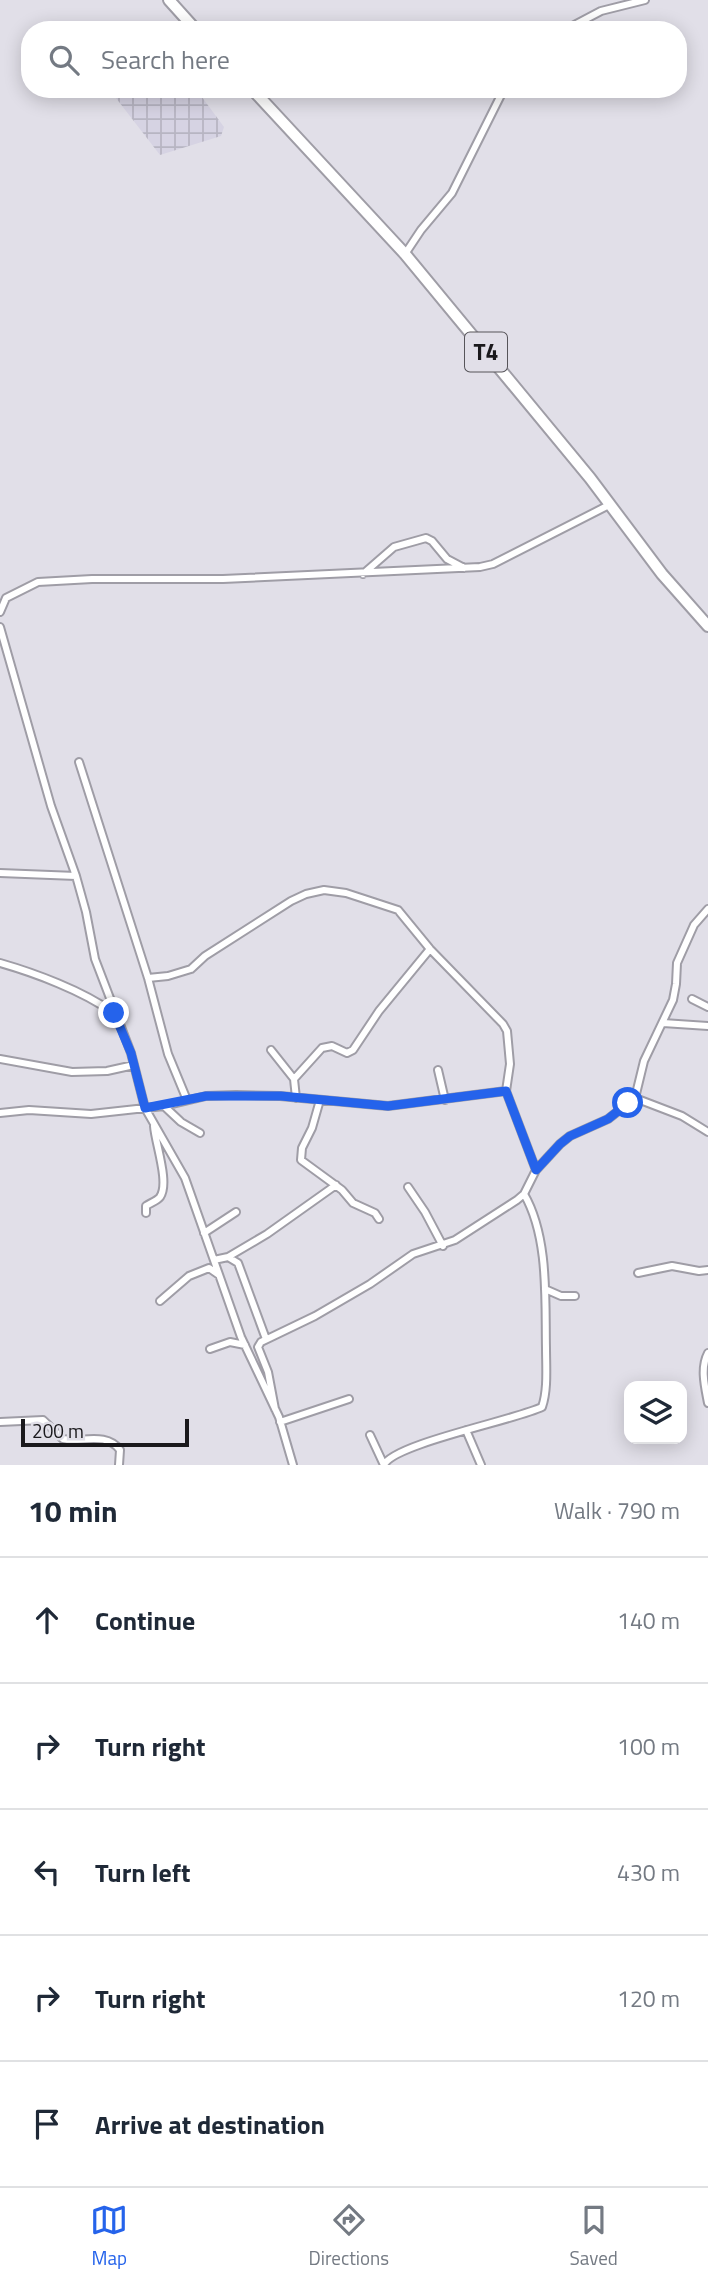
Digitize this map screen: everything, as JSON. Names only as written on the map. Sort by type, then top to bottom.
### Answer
[{"type":"highway","points":[[169,0],[188,21]]},
{"type":"highway","name":"T4","points":[[260,98],[405,254],[590,478],[662,574],[708,625]]},
{"type":"street","points":[[583,21],[601,12],[645,0]]},
{"type":"street","points":[[405,254],[452,192],[499,98]]},
{"type":"street","points":[[0,611],[3,598],[38,582],[92,579],[223,579],[465,569],[493,564],[609,505]]},
{"type":"street","points":[[363,574],[394,547],[426,538],[432,541],[447,559],[465,569]]},
{"type":"street","points":[[0,627],[51,806],[76,876],[86,912],[94,959],[134,1065],[145,1108],[184,1178],[244,1345],[275,1409],[293,1465]]},
{"type":"street","points":[[79,762],[148,978],[168,1054],[187,1100]]},
{"type":"street","points":[[0,873],[76,876]]},
{"type":"street","points":[[148,978],[191,969],[205,956],[306,894],[324,891],[346,893],[398,910],[430,949],[463,981],[507,1031],[510,1064],[506,1091],[536,1170]]},
{"type":"street","points":[[275,1409],[268,1372],[258,1348],[261,1342],[315,1316],[370,1284],[413,1254],[443,1246],[479,1226],[524,1194],[536,1170],[560,1144],[570,1136],[608,1119],[635,1098],[644,1061],[676,990],[677,963],[694,925],[708,909]]},
{"type":"street","points":[[294,1079],[322,1048],[332,1046],[347,1053],[353,1050],[379,1011],[430,949]]},
{"type":"street","points":[[0,963],[82,994],[114,1013]]},
{"type":"street","points":[[692,999],[708,1007]]},
{"type":"street","points":[[663,1023],[708,1026]]},
{"type":"street","points":[[271,1050],[294,1079],[296,1098]]},
{"type":"street","points":[[0,1059],[72,1072],[107,1071],[134,1065]]},
{"type":"street","points":[[438,1070],[444,1100]]},
{"type":"street","points":[[0,1112],[29,1110],[92,1114],[221,1096],[296,1098],[388,1106],[506,1091]]},
{"type":"street","points":[[635,1098],[682,1116],[708,1132]]},
{"type":"street","points":[[320,1100],[312,1128],[300,1154],[305,1165],[336,1185],[353,1203],[375,1213],[379,1219]]},
{"type":"street","points":[[164,1106],[181,1122],[200,1133]]},
{"type":"street","points":[[146,1213],[146,1206],[158,1199],[163,1186],[161,1159],[155,1143],[153,1124]]},
{"type":"street","points":[[326,1192],[328,1179]]},
{"type":"street","points":[[214,1260],[228,1257],[267,1234],[336,1185]]},
{"type":"street","points":[[408,1187],[443,1246]]},
{"type":"street","points":[[370,1435],[384,1465],[389,1458],[466,1430],[502,1422],[542,1407],[545,1374],[544,1264],[536,1222],[524,1194]]},
{"type":"street","points":[[204,1233],[236,1212]]},
{"type":"street","points":[[228,1257],[234,1259],[242,1269],[266,1339]]},
{"type":"street","points":[[638,1273],[672,1266],[708,1270]]},
{"type":"street","points":[[160,1301],[199,1270],[209,1268],[221,1276]]},
{"type":"street","points":[[545,1289],[561,1296],[575,1297]]},
{"type":"street","points":[[210,1349],[230,1342],[244,1345]]},
{"type":"street","points":[[708,1353],[704,1373],[708,1403]]},
{"type":"street","points":[[280,1422],[349,1399]]},
{"type":"street","points":[[0,1422],[43,1420],[64,1439],[93,1438],[112,1443],[120,1448],[119,1465]]},
{"type":"street","points":[[466,1430],[481,1465]]},
{"type":"shaded area","points":[[116,98],[203,98],[224,127],[221,136],[160,155]]},
{"type":"route","points":[[114,1013],[131,1053],[145,1108],[206,1096],[281,1096],[388,1106],[506,1091],[536,1170],[570,1136],[608,1119],[628,1103]]}]
